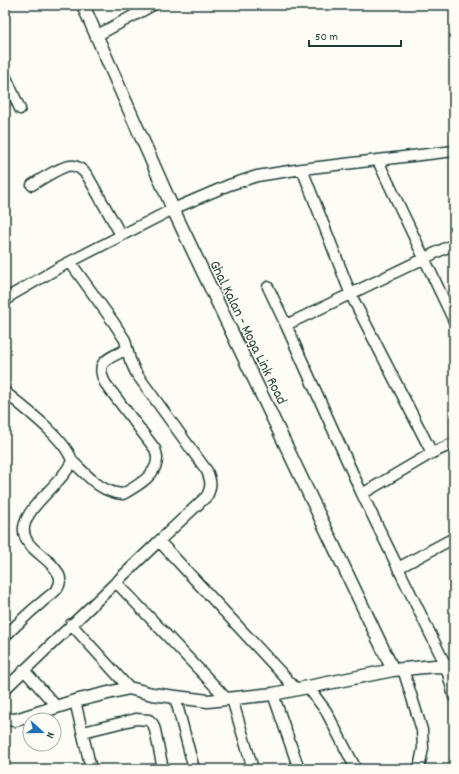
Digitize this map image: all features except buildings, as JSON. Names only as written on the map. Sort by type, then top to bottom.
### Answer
[{"type":"street","name":"Ghal Kalan - Moga Link Road","points":[[83,5],[172,208],[398,669]]},
{"type":"street","points":[[96,36],[153,5]]},
{"type":"street","points":[[5,75],[20,109]]},
{"type":"street","points":[[5,302],[10,296],[70,262],[172,208],[229,185],[257,176],[302,169],[454,151]]},
{"type":"street","points":[[378,161],[454,321]]},
{"type":"street","points":[[32,185],[66,166],[73,165],[80,168],[87,175],[121,235]]},
{"type":"street","points":[[302,169],[351,295],[432,453]]},
{"type":"street","points":[[286,325],[351,295],[454,244]]},
{"type":"street","points":[[5,689],[71,624],[207,496],[210,490],[211,483],[207,471],[136,373],[125,340],[70,262]]},
{"type":"street","points":[[268,287],[362,494],[398,568],[450,667],[454,698]]},
{"type":"street","points":[[5,392],[57,438],[67,448],[72,461],[102,487],[112,493],[123,494],[149,476],[156,467],[158,458],[155,449],[105,383],[100,374],[103,362],[127,349]]},
{"type":"street","points":[[362,494],[432,453],[454,443]]},
{"type":"street","points":[[5,636],[57,589],[60,583],[60,576],[54,567],[32,547],[25,538],[24,530],[26,522],[33,509],[65,473],[72,461]]},
{"type":"street","points":[[398,568],[454,538]]},
{"type":"street","points":[[159,541],[296,690]]},
{"type":"street","points":[[116,582],[229,699],[253,769]]},
{"type":"street","points":[[71,624],[129,688]]},
{"type":"street","points":[[5,719],[15,720],[129,688],[152,694],[208,701],[273,694],[398,669],[435,666],[450,667]]},
{"type":"street","points":[[398,669],[422,730],[423,748],[419,769]]},
{"type":"street","points":[[24,670],[57,707]]},
{"type":"street","points":[[308,687],[326,711],[356,769]]},
{"type":"street","points":[[273,694],[299,769]]},
{"type":"street","points":[[175,697],[194,769]]},
{"type":"street","points":[[75,702],[91,769]]},
{"type":"street","points":[[83,732],[136,719],[149,720],[153,724],[155,730],[163,769]]}]
